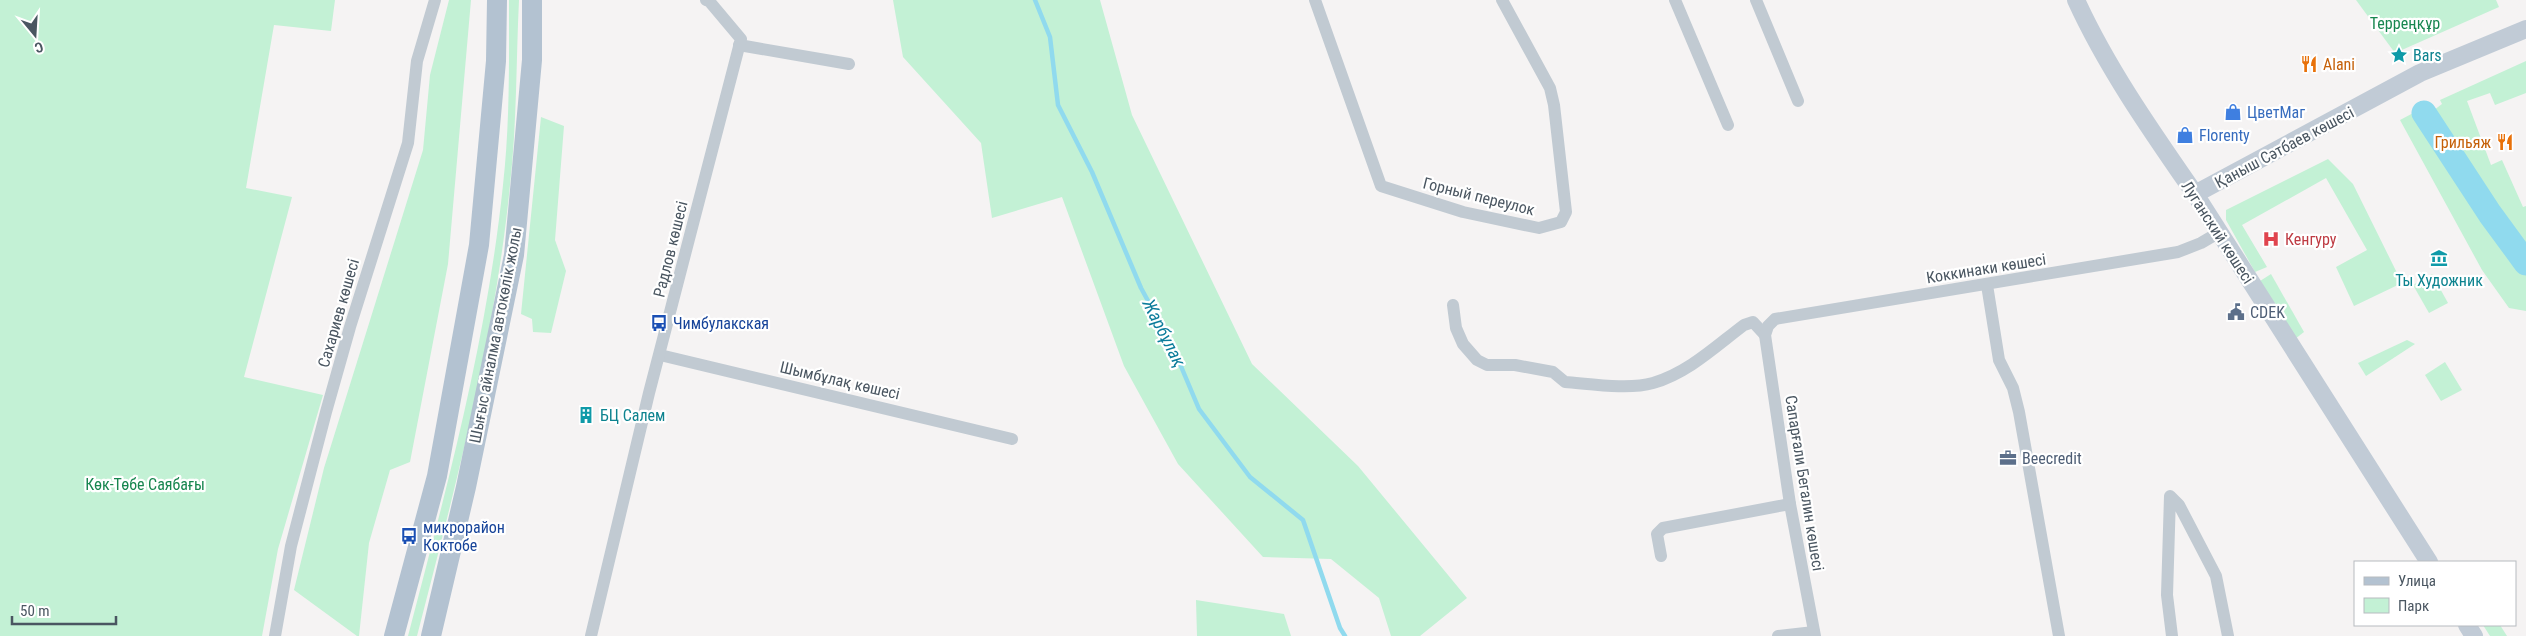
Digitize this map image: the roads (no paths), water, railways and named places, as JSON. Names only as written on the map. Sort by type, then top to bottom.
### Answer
[{"type":"main road","points":[[394,636],[437,476],[480,245],[496,61],[497,0]]},
{"type":"main road","name":"Шығыс айналма автокөлік жолы","points":[[431,636],[466,487],[514,255],[532,60],[532,0]]},
{"type":"street","name":"Сахариев көшесі","points":[[276,636],[291,546],[326,412],[358,298],[408,143],[417,62],[435,0]]},
{"type":"street","points":[[706,0],[709,1],[741,39],[739,45],[848,64]]},
{"type":"street","name":"Горный переулок","points":[[1315,0],[1381,186],[1462,212],[1539,228],[1560,222],[1566,212],[1554,105],[1550,88],[1502,0]]},
{"type":"street","points":[[1675,0],[1719,98],[1728,125]]},
{"type":"street","points":[[1756,0],[1798,101]]},
{"type":"street","name":"Луганский көшесі","points":[[2076,0],[2098,43],[2156,137],[2195,194],[2218,233],[2428,561]]},
{"type":"street","name":"Қаныш Сәтбаев көшесі","points":[[2195,194],[2373,100],[2424,79],[2471,52],[2526,29]]},
{"type":"street","name":"Радлов көшесі","points":[[591,636],[739,45]]},
{"type":"street","name":"Коккинаки көшесі","points":[[1765,335],[1768,326],[1775,319],[2178,252],[2201,243],[2218,233]]},
{"type":"street","points":[[1987,284],[1999,360],[2013,388],[2020,412],[2058,636]]},
{"type":"street","points":[[1452,305],[1456,328],[1463,344],[1477,360],[1487,365],[1515,365],[1553,372],[1565,382],[1638,385],[1654,383],[1698,360],[1744,325],[1753,322],[1765,335]]},
{"type":"street","name":"Сапарғали Бегалин көшесі","points":[[1765,335],[1790,504],[1815,634]]},
{"type":"street","name":"Шымбұлақ көшесі","points":[[660,355],[1012,439]]},
{"type":"street","points":[[2172,636],[2167,595],[2170,496],[2179,505],[2216,576],[2228,636]]},
{"type":"street","points":[[1661,556],[1657,534],[1663,528],[1790,504]]},
{"type":"street","points":[[1778,636],[1815,634]]},
{"type":"waterway","name":"Жарбұлақ","points":[[1035,0],[1050,37],[1058,105],[1092,172],[1141,288],[1172,345],[1199,409],[1250,477],[1303,520],[1340,628],[1345,636]]},
{"type":"waterway","points":[[2424,113],[2490,214],[2526,263]]},
{"type":"place","name":"Bars","points":[[2399,55]]},
{"type":"place","name":"Alani","points":[[2309,64]]},
{"type":"place","name":"ЦветМаг","points":[[2233,112]]},
{"type":"place","name":"Florenty","points":[[2185,135]]},
{"type":"place","name":"Грильяж","points":[[2505,142]]},
{"type":"place","name":"Кенгуру","points":[[2271,239]]},
{"type":"place","name":"Ты Художник","points":[[2439,258]]},
{"type":"place","name":"CDEK","points":[[2236,312]]},
{"type":"place","name":"Чимбулакская","points":[[659,323]]},
{"type":"place","name":"БЦ Салем","points":[[586,415]]},
{"type":"place","name":"Beecredit","points":[[2008,458]]},
{"type":"place","name":"микрорайон Коктобе","points":[[409,536]]},
{"type":"park label","name":"Терреңқұр","points":[[2405,23]]},
{"type":"park label","name":"Көк-Төбе Саябағы","points":[[145,484]]}]
